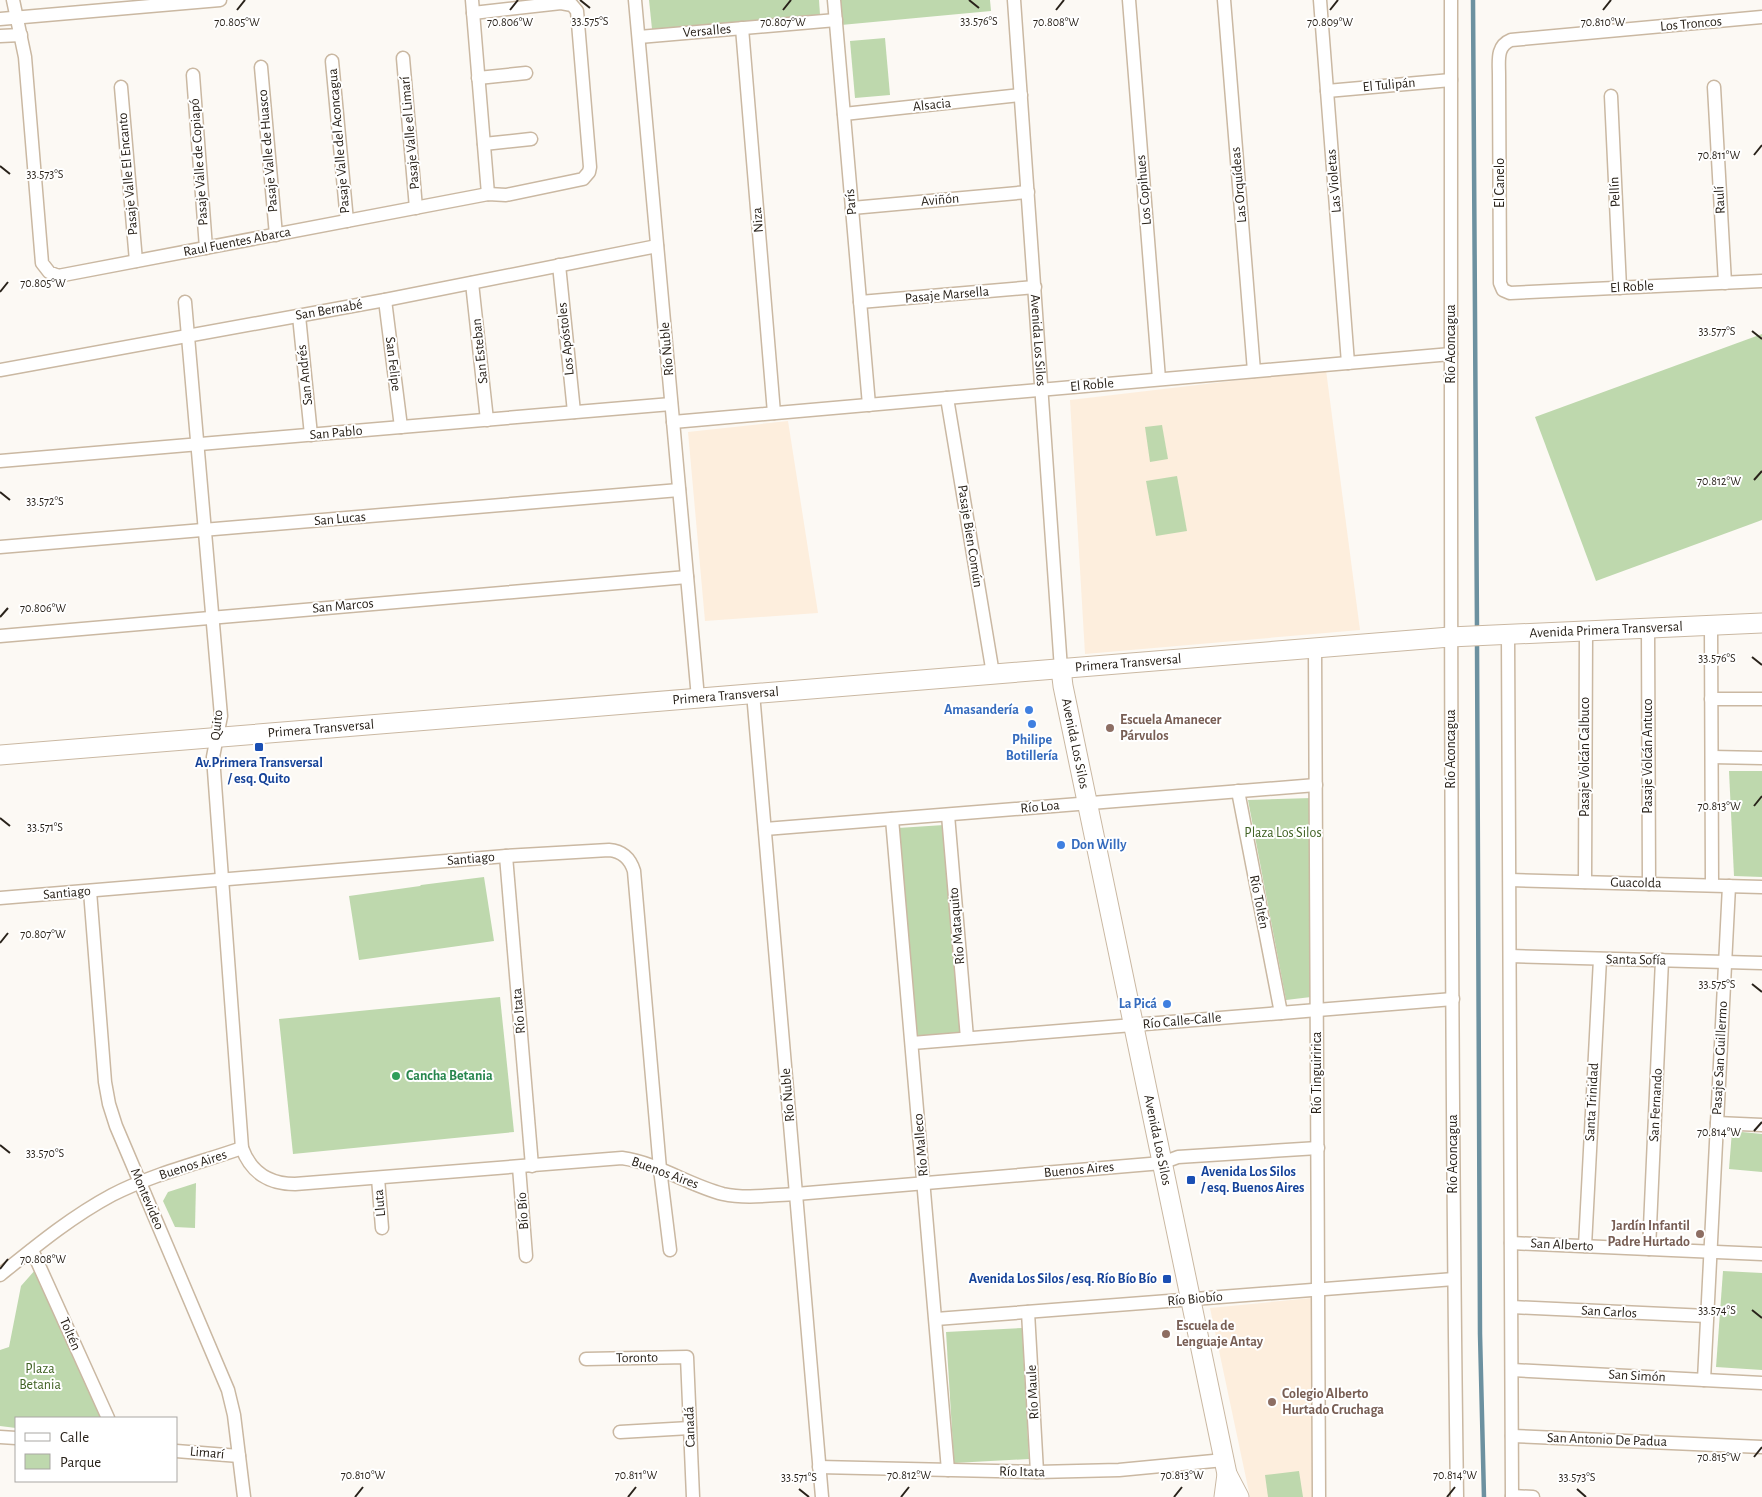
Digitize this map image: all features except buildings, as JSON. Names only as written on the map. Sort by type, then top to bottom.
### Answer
[{"type":"main road","name":"Avenida Primera Transversal","points":[[1450,637],[1762,623]]},
{"type":"main road","name":"Primera Transversal","points":[[0,755],[1450,637]]},
{"type":"main road","name":"Avenida Los Silos","points":[[1060,669],[1225,1467],[1239,1497]]},
{"type":"main road","name":"Avenida Los Silos","points":[[1224,1497],[1225,1467]]},
{"type":"street","name":"Raul Fuentes Abarca","points":[[13,0],[26,67],[42,263],[49,272],[58,276],[488,194],[506,195],[583,179],[589,172],[578,14],[575,8],[567,3],[473,6]]},
{"type":"street","points":[[0,19],[145,3],[220,0]]},
{"type":"street","name":"Río Ñuble","points":[[635,0],[698,698]]},
{"type":"street","name":"París","points":[[834,0],[869,404]]},
{"type":"street","name":"Avenida Los Silos","points":[[1014,0],[1060,669]]},
{"type":"street","name":"Los Copihues","points":[[1129,0],[1159,379]]},
{"type":"street","name":"Las Orquídeas","points":[[1224,0],[1254,371]]},
{"type":"street","name":"Las Violetas","points":[[1320,0],[1348,362]]},
{"type":"street","name":"Río Aconcagua","points":[[1451,0],[1450,637],[1457,1497]]},
{"type":"street","points":[[473,6],[488,194]]},
{"type":"street","name":"Los Troncos","points":[[1499,75],[1499,52],[1511,40],[1762,17]]},
{"type":"street","name":"Versalles","points":[[638,37],[836,20]]},
{"type":"street","name":"Niza","points":[[742,28],[774,413]]},
{"type":"street","points":[[0,36],[21,34]]},
{"type":"street","name":"Pasaje Valle el Limarí","points":[[403,58],[416,208]]},
{"type":"street","name":"Pasaje Valle del Aconcagua","points":[[332,61],[347,221]]},
{"type":"street","name":"Pasaje Valle de Huasco","points":[[261,67],[276,234]]},
{"type":"street","points":[[478,78],[526,73]]},
{"type":"street","name":"El Canelo","points":[[1499,75],[1500,283],[1503,290]]},
{"type":"street","name":"Pasaje Valle de Copiapó","points":[[193,76],[206,248]]},
{"type":"street","name":"El Tulipán","points":[[1327,91],[1451,80]]},
{"type":"street","name":"Raulí","points":[[1714,86],[1725,283]]},
{"type":"street","name":"Pasaje Valle El Encanto","points":[[121,87],[136,261]]},
{"type":"street","name":"Alsacia","points":[[844,114],[1021,95]]},
{"type":"street","name":"Pellín","points":[[1611,96],[1620,288]]},
{"type":"street","points":[[484,144],[531,139]]},
{"type":"street","name":"Aviñón","points":[[852,208],[1028,192]]},
{"type":"street","name":"San Bernabé","points":[[0,370],[384,300],[657,246]]},
{"type":"street","name":"Los Apóstoles","points":[[559,265],[574,412]]},
{"type":"street","name":"El Roble","points":[[1503,290],[1510,293],[1762,281]]},
{"type":"street","name":"San Esteban","points":[[472,283],[487,420]]},
{"type":"street","name":"Pasaje Marsella","points":[[860,302],[1035,287]]},
{"type":"street","name":"San Felipe","points":[[384,300],[401,427]]},
{"type":"street","name":"Quito","points":[[185,302],[221,716],[213,757],[242,1148]]},
{"type":"street","name":"San Andrés","points":[[299,316],[311,435]]},
{"type":"street","name":"El Roble","points":[[673,422],[1451,354]]},
{"type":"street","name":"Pasaje Bien Común","points":[[947,398],[993,674]]},
{"type":"street","name":"San Pablo","points":[[0,461],[672,404]]},
{"type":"street","name":"San Lucas","points":[[0,547],[679,490]]},
{"type":"street","name":"San Marcos","points":[[0,636],[687,577]]},
{"type":"street","points":[[1711,626],[1712,885]]},
{"type":"street","name":"Pasaje Volcán Antuco","points":[[1648,629],[1649,884]]},
{"type":"street","name":"Pasaje Volcán Calbuco","points":[[1585,882],[1586,632]]},
{"type":"street","points":[[1508,635],[1512,1497],[1534,1497]]},
{"type":"street","name":"Río Tinguiririca","points":[[1315,648],[1319,1497]]},
{"type":"street","name":"Río Ñuble","points":[[753,693],[822,1497]]},
{"type":"street","points":[[1711,700],[1762,699]]},
{"type":"street","points":[[1712,758],[1762,758]]},
{"type":"street","name":"Río Loa","points":[[765,829],[1316,784]]},
{"type":"street","name":"Río Toltén","points":[[1238,791],[1281,1013]]},
{"type":"street","name":"Río Mataquito","points":[[948,814],[967,1038]]},
{"type":"street","name":"Río Malleco","points":[[892,819],[948,1470]]},
{"type":"street","name":"Santiago","points":[[0,898],[506,856],[609,850],[621,853],[626,856],[632,866],[660,1169],[670,1250]]},
{"type":"street","name":"Río Itata","points":[[506,856],[526,1166]]},
{"type":"street","name":"Guacolda","points":[[1510,880],[1762,887]]},
{"type":"street","name":"Pasaje San Guillermo","points":[[1704,1380],[1729,886]]},
{"type":"street","name":"Montevideo","points":[[90,891],[106,1094],[116,1126],[228,1390],[234,1415],[244,1497]]},
{"type":"street","name":"Santa Sofía","points":[[1510,956],[1762,963]]},
{"type":"street","name":"Santa Trinidad","points":[[1584,1246],[1600,959]]},
{"type":"street","name":"San Fernando","points":[[1649,1249],[1662,960]]},
{"type":"street","name":"Río Calle-Calle","points":[[912,1043],[1453,999]]},
{"type":"street","points":[[1717,1123],[1762,1125]]},
{"type":"street","name":"Buenos Aires","points":[[2,1270],[87,1209],[140,1182],[242,1148],[254,1170],[267,1179],[281,1184],[622,1158],[643,1162],[724,1194],[744,1196],[796,1194],[1162,1162],[1178,1157],[1318,1148]]},
{"type":"street","name":"Bío Bío","points":[[526,1166],[526,1256]]},
{"type":"street","name":"Lluta","points":[[378,1178],[382,1228]]},
{"type":"street","name":"San Alberto","points":[[1511,1243],[1762,1254]]},
{"type":"street","name":"Toltén","points":[[32,1250],[108,1417]]},
{"type":"street","name":"Río Biobío","points":[[936,1319],[1454,1279]]},
{"type":"street","name":"San Carlos","points":[[1512,1307],[1707,1316]]},
{"type":"street","name":"Río Maule","points":[[1028,1312],[1037,1472]]},
{"type":"street","name":"Toronto","points":[[586,1359],[688,1357]]},
{"type":"street","name":"Canadá","points":[[688,1357],[693,1497]]},
{"type":"street","name":"San Simón","points":[[1512,1370],[1762,1383]]},
{"type":"street","points":[[620,1432],[690,1428]]},
{"type":"street","name":"San Antonio De Padua","points":[[1512,1436],[1762,1447]]},
{"type":"street","points":[[0,1437],[15,1438]]},
{"type":"street","name":"Limarí","points":[[178,1451],[239,1456]]},
{"type":"street","name":"Río Itata","points":[[819,1467],[1037,1472],[1225,1467]]},
{"type":"shaded area","points":[[1326,370],[1360,630],[1085,654],[1070,400]]},
{"type":"shaded area","points":[[788,421],[818,613],[705,621],[688,432]]},
{"type":"shaded area","name":"Colegio Alberto Hurtado Cruchaga","points":[[1312,1298],[1316,1497],[1250,1497],[1210,1308]]},
{"type":"green space","points":[[649,0],[819,0],[820,15],[652,29]]},
{"type":"green space","points":[[839,0],[990,0],[991,11],[841,25]]},
{"type":"green space","points":[[885,38],[890,95],[855,98],[850,41]]},
{"type":"green space","points":[[1762,334],[1762,520],[1596,581],[1535,417]]},
{"type":"green space","points":[[1162,425],[1168,459],[1150,462],[1145,427]]},
{"type":"green space","points":[[1177,476],[1187,531],[1156,536],[1146,481]]},
{"type":"green space","points":[[1729,771],[1762,771],[1762,877],[1734,876]]},
{"type":"green space","name":"Plaza Los Silos","points":[[1312,798],[1311,997],[1286,1000],[1248,800]]},
{"type":"green space","points":[[944,825],[963,1027],[958,1035],[921,1039],[916,1033],[898,828]]},
{"type":"green space","points":[[484,877],[494,941],[359,960],[349,896]]},
{"type":"green space","name":"Cancha Betania","points":[[500,997],[514,1132],[293,1154],[279,1019]]},
{"type":"green space","points":[[1732,1131],[1762,1134],[1762,1172],[1729,1169]]},
{"type":"green space","points":[[196,1183],[195,1228],[175,1227],[163,1201],[168,1192]]},
{"type":"green space","name":"Plaza Betania","points":[[36,1269],[102,1417],[15,1417],[15,1428],[0,1426],[0,1350],[9,1347],[21,1286]]},
{"type":"green space","points":[[1723,1271],[1762,1273],[1762,1370],[1716,1367]]},
{"type":"green space","points":[[1022,1328],[1029,1459],[954,1463],[946,1332]]},
{"type":"green space","points":[[1299,1471],[1303,1497],[1268,1497],[1265,1475]]},
{"type":"waterway","points":[[1473,0],[1477,631]]},
{"type":"waterway","points":[[1477,641],[1480,1334],[1484,1497]]},
{"type":"place","name":"Amasandería","points":[[1029,710]]},
{"type":"place","name":"Philipe Botillería","points":[[1032,724]]},
{"type":"place","name":"Escuela Amanecer Párvulos","points":[[1110,728]]},
{"type":"place","name":"Av.Primera Transversal / esq. Quito","points":[[259,747]]},
{"type":"place","name":"Don Willy","points":[[1061,845]]},
{"type":"place","name":"La Picá","points":[[1167,1004]]},
{"type":"place","name":"Cancha Betania","points":[[396,1076]]},
{"type":"place","name":"Avenida Los Silos / esq. Buenos Aires","points":[[1191,1180]]},
{"type":"place","name":"Jardín Infantil Padre Hurtado","points":[[1700,1234]]},
{"type":"place","name":"Avenida Los Silos / esq. Río Bío Bío","points":[[1167,1279]]},
{"type":"place","name":"Escuela de Lenguaje Antay","points":[[1166,1334]]},
{"type":"place","name":"Colegio Alberto Hurtado Cruchaga","points":[[1272,1402]]}]
